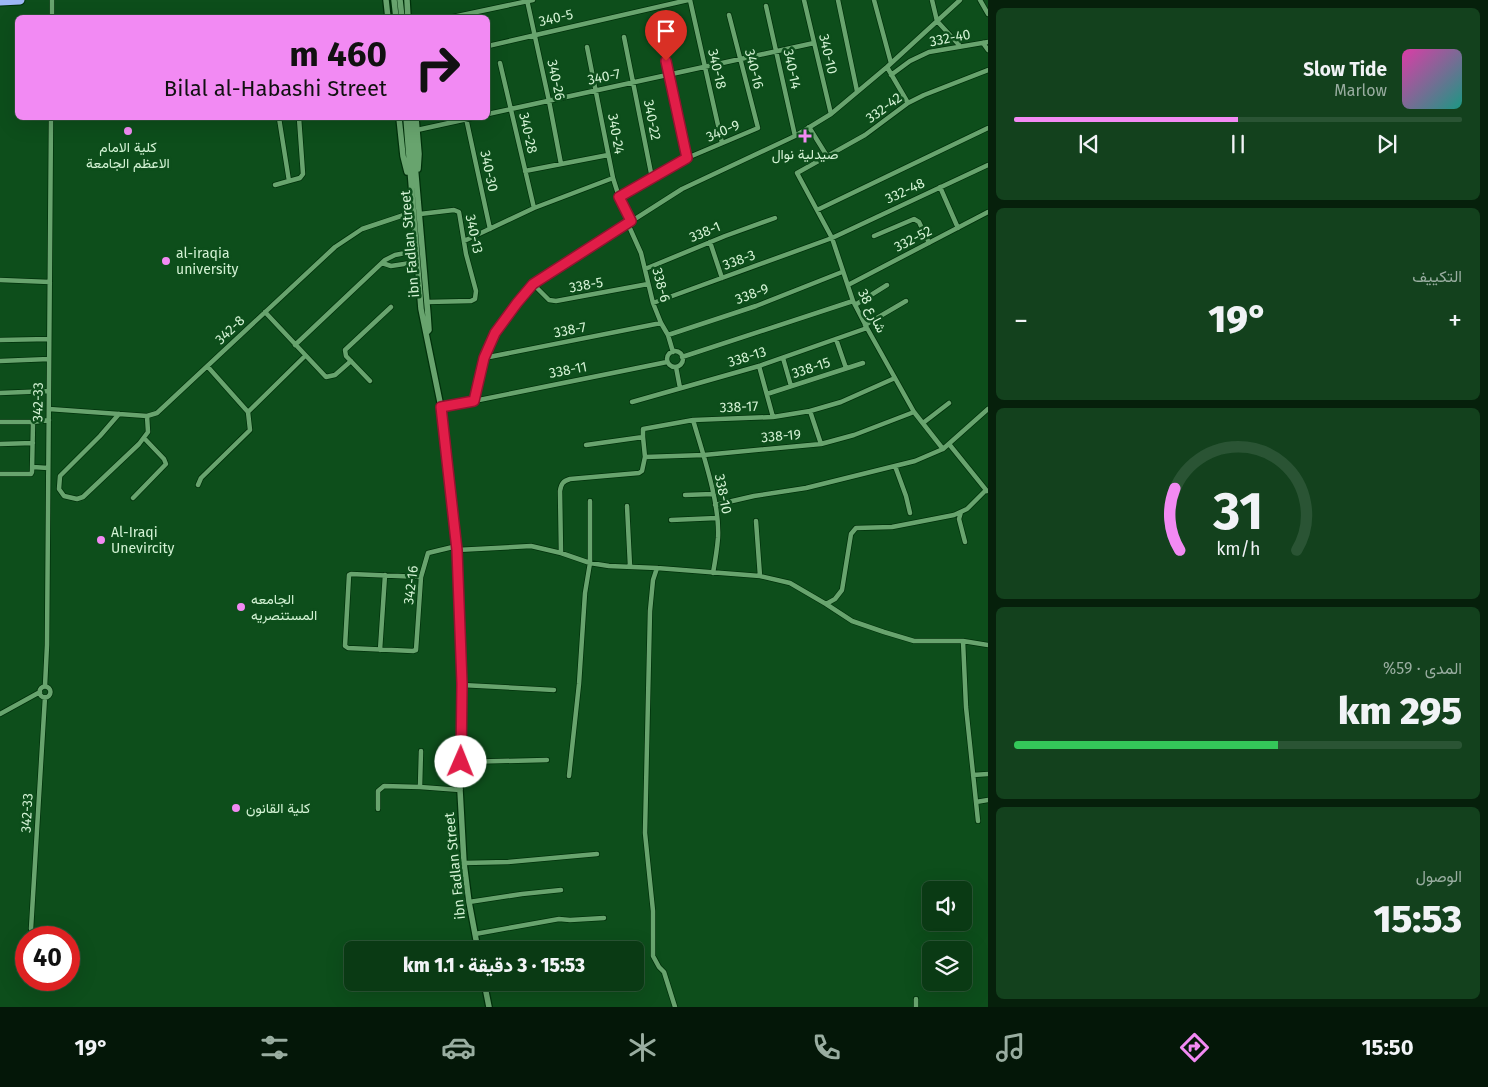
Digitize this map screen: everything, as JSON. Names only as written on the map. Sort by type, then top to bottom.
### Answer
[{"type":"highway","points":[[0,1],[20,0]]},
{"type":"street","points":[[52,0],[52,15]]},
{"type":"street","points":[[386,0],[388,15]]},
{"type":"street","points":[[394,0],[396,15]]},
{"type":"street","points":[[400,0],[402,15]]},
{"type":"street","points":[[407,0],[408,15]]},
{"type":"street","points":[[462,15],[533,0]]},
{"type":"street","name":"340-5","points":[[490,46],[689,0]]},
{"type":"street","name":"340-18","points":[[689,0],[722,144]]},
{"type":"street","name":"340-10","points":[[804,0],[831,114]]},
{"type":"street","points":[[838,0],[857,92]]},
{"type":"street","points":[[874,0],[891,63]]},
{"type":"street","points":[[932,0],[937,20],[960,46]]},
{"type":"street","points":[[474,401],[484,358],[495,333],[533,284],[682,189],[795,136],[831,114],[887,67],[960,0]]},
{"type":"street","points":[[980,0],[988,14]]},
{"type":"street","name":"340-26","points":[[527,1],[561,164]]},
{"type":"street","name":"340-14","points":[[766,6],[795,136]]},
{"type":"street","name":"340-16","points":[[730,15],[758,128]]},
{"type":"street","points":[[660,34],[687,158]]},
{"type":"street","name":"340-22","points":[[624,37],[652,178]]},
{"type":"street","points":[[986,42],[988,50]]},
{"type":"street","name":"332-40","points":[[891,75],[910,61],[929,52],[986,42]]},
{"type":"street","name":"340-7","points":[[490,114],[814,43]]},
{"type":"street","name":"340-24","points":[[588,47],[613,178],[630,222]]},
{"type":"street","name":"340-28","points":[[500,63],[534,208]]},
{"type":"street","points":[[887,67],[908,103]]},
{"type":"street","name":"332-42","points":[[797,173],[865,135],[908,103],[988,70]]},
{"type":"street","name":"342-33","points":[[45,686],[48,645],[51,120]]},
{"type":"street","points":[[279,120],[288,181]]},
{"type":"street","points":[[275,185],[300,178],[303,174],[299,120]]},
{"type":"street","points":[[399,120],[403,156],[413,179]]},
{"type":"street","points":[[406,120],[411,153]]},
{"type":"street","points":[[411,120],[411,153]]},
{"type":"street","points":[[413,179],[419,160],[416,120]]},
{"type":"street","points":[[418,130],[458,120]]},
{"type":"street","name":"340-30","points":[[466,120],[490,229]]},
{"type":"street","points":[[809,127],[827,156]]},
{"type":"street","name":"340-9","points":[[619,197],[687,158],[758,128]]},
{"type":"street","points":[[818,210],[988,128]]},
{"type":"street","name":"ibn Fadlan Street","points":[[411,153],[413,212],[422,314],[441,407],[457,548],[462,684],[460,790],[464,863],[476,941]]},
{"type":"street","points":[[525,171],[608,155]]},
{"type":"street","name":"332-48","points":[[832,238],[988,165]]},
{"type":"street","name":"شارع 38","points":[[797,173],[832,238],[842,272],[866,327],[914,412],[942,449]]},
{"type":"street","points":[[464,241],[534,208],[613,178]]},
{"type":"street","name":"ibn Fadlan Street","points":[[413,179],[420,214],[429,324],[427,332]]},
{"type":"street","points":[[940,187],[958,228]]},
{"type":"street","name":"340-13","points":[[420,214],[458,211],[461,216],[466,254],[476,291],[476,299],[427,302]]},
{"type":"street","name":"342-8","points":[[146,416],[157,413],[345,239],[362,229],[413,212]]},
{"type":"street","name":"332-52","points":[[848,285],[988,212]]},
{"type":"street","name":"338-1","points":[[645,269],[775,218]]},
{"type":"street","points":[[874,236],[914,219],[919,222],[929,243]]},
{"type":"street","name":"338-6","points":[[630,222],[641,253],[653,303],[668,335],[672,352]]},
{"type":"street","name":"338-3","points":[[653,303],[832,238]]},
{"type":"street","points":[[710,242],[722,278]]},
{"type":"street","points":[[295,345],[382,264],[395,255],[416,251]]},
{"type":"street","points":[[382,264],[391,266],[417,262]]},
{"type":"street","name":"338-9","points":[[668,335],[756,306],[842,272]]},
{"type":"street","points":[[0,280],[50,282]]},
{"type":"street","name":"338-5","points":[[533,284],[546,297],[554,301],[648,284]]},
{"type":"street","points":[[682,358],[854,303],[887,284]]},
{"type":"street","name":"338-13","points":[[632,402],[758,366],[836,339],[866,327],[906,301]]},
{"type":"street","points":[[370,381],[346,356],[345,350],[391,307]]},
{"type":"street","points":[[265,312],[326,377],[335,375],[351,361]]},
{"type":"street","name":"338-7","points":[[484,358],[661,323]]},
{"type":"street","points":[[0,340],[49,339]]},
{"type":"street","points":[[836,339],[846,368]]},
{"type":"street","points":[[672,352],[678,352],[682,358],[680,365],[676,367],[670,366],[667,362],[667,357],[672,352]]},
{"type":"street","points":[[248,412],[305,356]]},
{"type":"street","points":[[783,358],[791,386]]},
{"type":"street","points":[[0,361],[49,359]]},
{"type":"street","name":"338-11","points":[[441,407],[667,362]]},
{"type":"street","name":"338-15","points":[[767,394],[863,363]]},
{"type":"street","points":[[758,366],[773,417]]},
{"type":"street","points":[[198,484],[201,478],[249,433],[248,412],[208,367]]},
{"type":"street","points":[[676,367],[680,388]]},
{"type":"street","name":"338-17","points":[[586,445],[643,437],[643,429],[693,420],[773,417],[810,411],[841,402],[895,378]]},
{"type":"street","points":[[0,393],[49,391]]},
{"type":"street","points":[[923,423],[949,403]]},
{"type":"street","points":[[49,409],[119,414],[146,416],[148,432],[144,438],[82,498],[73,499],[61,494],[58,483],[62,473],[100,436],[119,414]]},
{"type":"street","points":[[715,505],[754,496],[806,488],[832,480],[915,461],[942,449],[988,409]]},
{"type":"street","points":[[810,411],[821,444]]},
{"type":"street","name":"338-19","points":[[645,457],[704,455],[821,444],[854,435],[914,412]]},
{"type":"street","points":[[0,422],[49,420]]},
{"type":"street","name":"338-10","points":[[693,420],[704,455],[717,518],[718,537],[713,573]]},
{"type":"street","points":[[0,474],[31,474],[33,422]]},
{"type":"street","points":[[561,553],[560,491],[564,481],[639,474],[642,471],[645,457],[643,437]]},
{"type":"street","points":[[134,498],[166,464],[164,459],[144,438]]},
{"type":"street","points":[[0,444],[33,442]]},
{"type":"street","points":[[826,604],[835,599],[842,590],[851,534],[854,530],[902,525],[961,512],[976,502],[987,491],[948,444]]},
{"type":"street","points":[[895,466],[910,512]]},
{"type":"street","points":[[32,467],[48,468]]},
{"type":"street","points":[[685,495],[713,494]]},
{"type":"street","points":[[569,776],[579,684],[585,593],[590,564],[590,501]]},
{"type":"street","points":[[627,506],[630,566]]},
{"type":"street","points":[[961,512],[959,519],[965,542]]},
{"type":"street","points":[[671,520],[717,518]]},
{"type":"street","points":[[756,521],[760,576]]},
{"type":"street","points":[[457,548],[531,546],[561,553],[590,564],[760,576],[790,583],[852,621],[914,640],[988,645]]},
{"type":"street","name":"342-16","points":[[380,650],[416,650],[421,578],[428,553],[457,548]]},
{"type":"street","points":[[657,568],[650,611],[645,833],[653,911],[653,956],[664,972],[674,1007]]},
{"type":"street","points":[[385,576],[380,650],[348,648],[344,643],[349,575],[351,574],[421,578]]},
{"type":"street","points":[[963,642],[966,707],[978,820]]},
{"type":"street","points":[[462,684],[554,690]]},
{"type":"street","points":[[0,714],[40,692],[42,687],[49,687],[51,692],[50,696],[45,697],[40,692]]},
{"type":"street","name":"342-33","points":[[31,926],[45,697]]},
{"type":"street","points":[[420,786],[421,751]]},
{"type":"street","points":[[461,762],[547,760]]},
{"type":"street","points":[[973,775],[988,774]]},
{"type":"street","points":[[378,809],[378,791],[381,788],[420,786],[460,790]]},
{"type":"street","points":[[976,802],[988,800]]},
{"type":"street","points":[[464,863],[508,862],[597,854]]},
{"type":"street","points":[[469,902],[561,890]]},
{"type":"street","points":[[475,934],[559,919],[604,918]]},
{"type":"street","points":[[486,991],[489,1007]]},
{"type":"street","points":[[916,999],[916,1007]]},
{"type":"place","name":"كلية الامام الاعظم الجامعة","points":[[128,131]]},
{"type":"place","name":"صيدلية نوال","points":[[805,136]]},
{"type":"place","name":"al-iraqia university","points":[[166,261]]},
{"type":"place","name":"Al-Iraqi Unevircity","points":[[101,540]]},
{"type":"place","name":"الجامعه المستنصريه","points":[[241,607]]},
{"type":"place","name":"كلية القانون","points":[[236,808]]},
{"type":"route","points":[[461,762],[462,684],[457,550],[441,407],[474,401],[484,358],[495,333],[533,284],[631,221],[619,197],[687,158],[666,61]]}]
